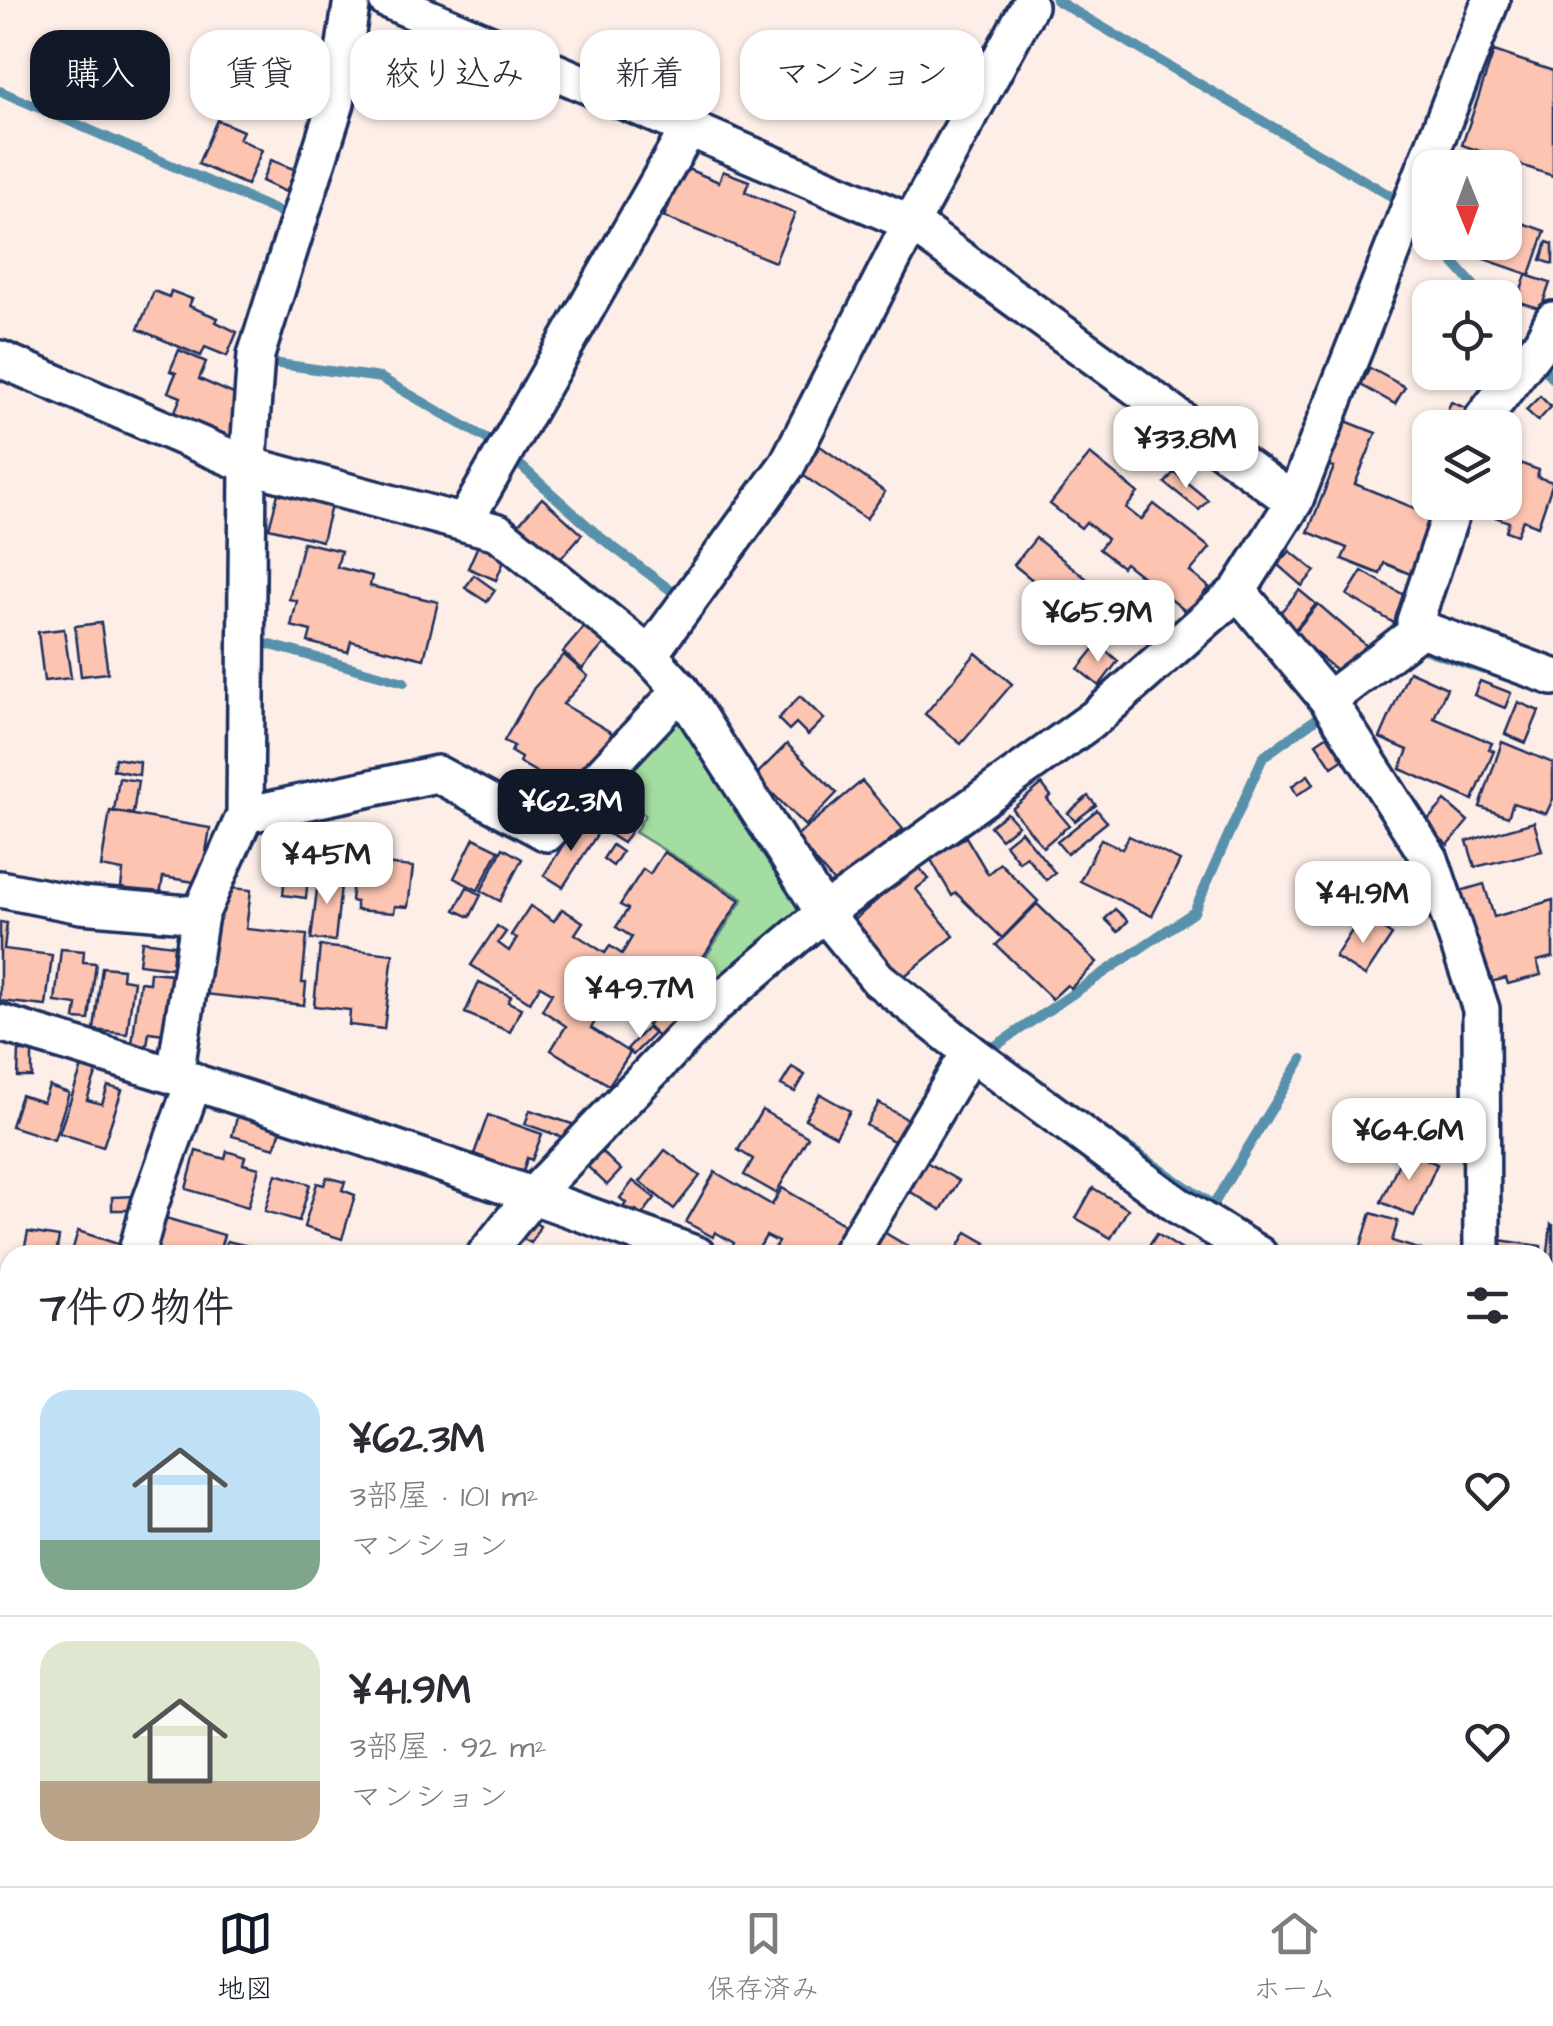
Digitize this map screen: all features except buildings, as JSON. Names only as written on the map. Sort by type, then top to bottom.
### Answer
[{"type":"street","points":[[139,1245],[184,1078],[200,914],[245,815],[248,465],[256,355],[336,103],[352,0]]},
{"type":"street","points":[[386,0],[911,223],[1294,502]]},
{"type":"street","points":[[493,1245],[533,1195],[715,1005],[824,913],[1096,718],[1238,591],[1294,502],[1492,0]]},
{"type":"street","points":[[649,655],[787,465],[911,223],[1029,6]]},
{"type":"street","points":[[465,521],[689,128]]},
{"type":"street","points":[[1489,410],[1540,342]]},
{"type":"street","points":[[0,359],[248,465],[498,532],[649,655],[682,690],[824,913],[878,979],[1179,1206],[1243,1245]]},
{"type":"street","points":[[1448,520],[1415,621],[1421,630],[1553,678]]},
{"type":"street","points":[[1238,591],[1328,700],[1430,860],[1481,1009],[1482,1245]]},
{"type":"street","points":[[1328,700],[1421,630]]},
{"type":"street","points":[[245,815],[437,774],[547,834],[682,690]]},
{"type":"street","points":[[0,889],[81,905],[200,914]]},
{"type":"street","points":[[0,1024],[184,1078],[533,1195],[669,1245]]},
{"type":"street","points":[[855,1245],[970,1052]]},
{"type":"green space","points":[[686,718],[799,898],[799,914],[698,1000],[686,988],[743,899],[635,832],[645,815],[605,790],[669,719]]},
{"type":"waterway","points":[[1056,0],[1389,195],[1402,208]]},
{"type":"waterway","points":[[0,91],[286,215]]},
{"type":"waterway","points":[[1451,260],[1469,280]]},
{"type":"waterway","points":[[1522,340],[1553,379]]},
{"type":"waterway","points":[[265,362],[381,378],[494,443]]},
{"type":"waterway","points":[[509,455],[600,537],[677,595]]},
{"type":"waterway","points":[[260,633],[260,642],[404,682]]},
{"type":"waterway","points":[[1424,649],[1484,670]]},
{"type":"waterway","points":[[1000,1055],[991,1049],[1194,912],[1263,757],[1320,716]]},
{"type":"waterway","points":[[1124,1144],[1213,1205],[1302,1059]]}]
